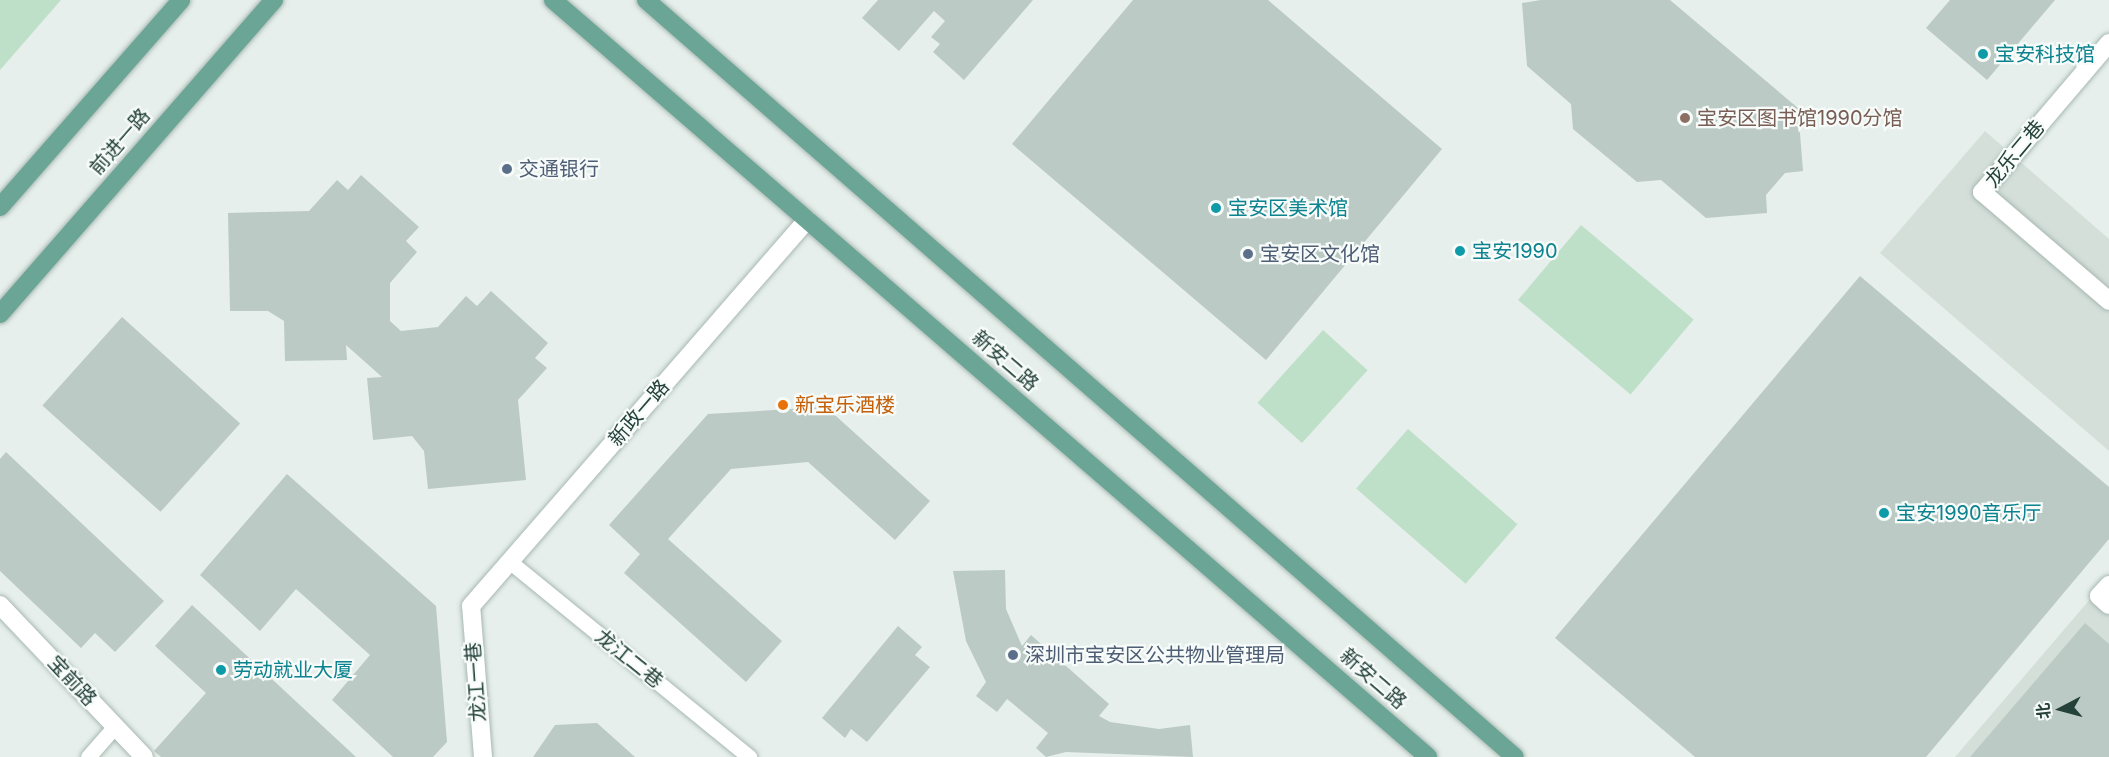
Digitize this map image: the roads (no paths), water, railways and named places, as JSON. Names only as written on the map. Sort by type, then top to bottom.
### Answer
[{"type":"main road","points":[[0,207],[181,0]]},
{"type":"main road","name":"前进一路","points":[[0,314],[274,0]]},
{"type":"main road","name":"新安二路","points":[[553,0],[1428,757]]},
{"type":"main road","name":"新安二路","points":[[646,0],[1515,757]]},
{"type":"street","name":"龙乐二巷","points":[[2109,43],[1982,192],[2109,301]]},
{"type":"street","name":"新政一路","points":[[471,606],[807,220]]},
{"type":"street","points":[[2109,585],[2099,596],[2109,605]]},
{"type":"street","name":"宝前路","points":[[0,605],[144,757]]},
{"type":"street","name":"龙江一巷","points":[[471,606],[483,757]]},
{"type":"lane","name":"龙江二巷","points":[[509,561],[748,757]]},
{"type":"lane","points":[[88,757],[115,726]]},
{"type":"place","name":"宝安科技馆","points":[[1983,54]]},
{"type":"place","name":"宝安区图书馆1990分馆","points":[[1685,118]]},
{"type":"place","name":"交通银行","points":[[507,169]]},
{"type":"place","name":"宝安区美术馆","points":[[1216,208]]},
{"type":"place","name":"宝安1990","points":[[1460,251]]},
{"type":"place","name":"宝安区文化馆","points":[[1248,254]]},
{"type":"place","name":"新宝乐酒楼","points":[[783,405]]},
{"type":"place","name":"宝安1990音乐厅","points":[[1884,513]]},
{"type":"place","name":"深圳市宝安区公共物业管理局","points":[[1013,655]]},
{"type":"place","name":"劳动就业大厦","points":[[221,670]]}]
